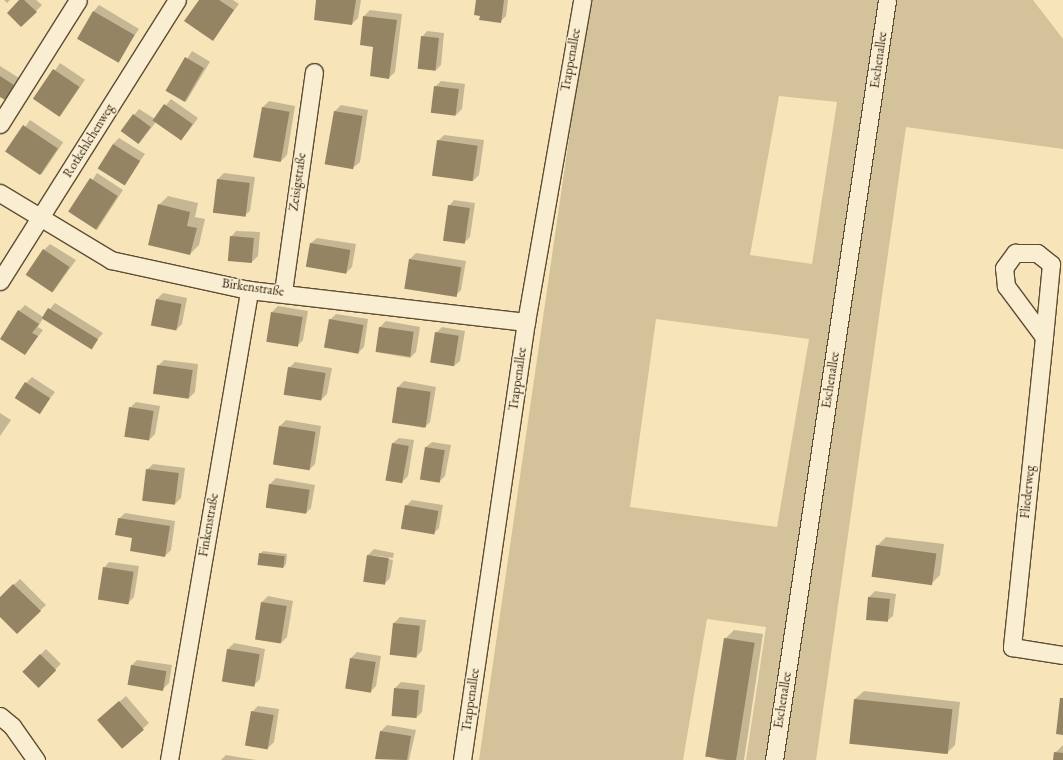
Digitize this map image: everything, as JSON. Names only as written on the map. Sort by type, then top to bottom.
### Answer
[{"type":"street","points":[[0,124],[78,0]]},
{"type":"street","name":"Rotkehlchenweg","points":[[0,281],[177,0]]},
{"type":"street","name":"Trappenallee","points":[[462,760],[526,322],[582,0]]},
{"type":"street","name":"Eschenallee","points":[[774,760],[887,0]]},
{"type":"street","name":"Zeisigstraße","points":[[283,292],[314,72]]},
{"type":"street","name":"Birkenstraße","points":[[0,193],[111,260],[249,290],[283,292],[526,322]]},
{"type":"street","name":"Finkenstraße","points":[[170,760],[249,290]]},
{"type":"street","name":"Fliederweg","points":[[1044,337],[1012,647],[1063,655]]},
{"type":"street","points":[[0,716],[12,726],[36,760]]},
{"type":"shaded area","points":[[589,0],[1033,0],[1063,39],[1063,149],[906,127],[816,760],[746,760],[766,627],[707,619],[683,760],[479,760]],"holes":[[[779,96],[837,102],[812,264],[750,255]],[[656,319],[809,339],[777,527],[630,507]]]},
{"type":"building","points":[[19,0],[24,0],[37,12],[21,27],[7,13]]},
{"type":"building","points":[[199,0],[219,0],[234,10],[213,41],[184,21]]},
{"type":"building","points":[[316,0],[356,0],[352,25],[314,20]]},
{"type":"building","points":[[476,0],[504,0],[501,23],[479,20],[480,16],[474,15]]},
{"type":"building","points":[[93,11],[135,35],[119,63],[77,39]]},
{"type":"building","points":[[363,16],[397,20],[389,79],[370,76],[373,47],[360,45]]},
{"type":"building","points":[[421,36],[439,38],[435,71],[418,69]]},
{"type":"building","points":[[185,57],[204,68],[185,102],[166,91]]},
{"type":"building","points":[[53,69],[80,87],[59,117],[33,99]]},
{"type":"building","points":[[0,76],[14,85],[5,100],[0,97]]},
{"type":"building","points":[[434,86],[459,89],[456,116],[431,113]]},
{"type":"building","points":[[164,104],[193,124],[181,140],[153,120]]},
{"type":"building","points":[[262,107],[290,112],[281,162],[253,157]]},
{"type":"building","points":[[334,111],[363,116],[353,169],[325,164]]},
{"type":"building","points":[[133,114],[151,127],[138,144],[121,131]]},
{"type":"building","points":[[23,125],[58,148],[40,175],[5,152]]},
{"type":"building","points":[[437,140],[478,146],[473,181],[432,176]]},
{"type":"building","points":[[113,144],[140,161],[125,186],[98,169]]},
{"type":"building","points":[[90,178],[118,196],[96,230],[68,212]]},
{"type":"building","points":[[217,179],[250,183],[246,217],[213,213]]},
{"type":"building","points":[[158,204],[190,212],[187,226],[197,228],[190,255],[148,245]]},
{"type":"building","points":[[448,205],[470,208],[465,244],[443,241]]},
{"type":"building","points":[[230,236],[254,238],[252,263],[228,261]]},
{"type":"building","points":[[310,243],[350,250],[346,274],[306,267]]},
{"type":"building","points":[[43,249],[70,267],[52,293],[26,275]]},
{"type":"building","points":[[409,259],[461,267],[457,297],[404,289]]},
{"type":"building","points":[[156,299],[182,304],[176,330],[151,326]]},
{"type":"building","points":[[48,308],[98,339],[92,349],[42,318]]},
{"type":"building","points":[[18,310],[39,324],[32,333],[38,336],[25,355],[0,339]]},
{"type":"building","points":[[271,312],[303,317],[298,347],[266,342]]},
{"type":"building","points":[[329,319],[363,325],[358,354],[324,348]]},
{"type":"building","points":[[379,327],[414,332],[410,357],[376,352]]},
{"type":"building","points":[[435,332],[459,336],[454,366],[430,363]]},
{"type":"building","points":[[157,365],[193,370],[189,399],[153,394]]},
{"type":"building","points":[[288,367],[326,373],[321,401],[284,395]]},
{"type":"building","points":[[25,382],[50,398],[40,414],[15,398]]},
{"type":"building","points":[[397,387],[431,392],[426,427],[392,423]]},
{"type":"building","points":[[129,407],[154,411],[149,441],[124,437]]},
{"type":"building","points":[[279,426],[316,432],[309,470],[273,465]]},
{"type":"building","points":[[392,443],[409,446],[402,483],[385,480]]},
{"type":"building","points":[[425,447],[445,450],[440,483],[420,480]]},
{"type":"building","points":[[146,469],[179,473],[175,505],[142,501]]},
{"type":"building","points":[[269,484],[310,490],[306,513],[266,508]]},
{"type":"building","points":[[405,505],[438,511],[434,535],[401,529]]},
{"type":"building","points":[[118,518],[170,526],[165,557],[130,551],[132,538],[115,535]]},
{"type":"building","points":[[876,545],[936,553],[932,585],[872,577]]},
{"type":"building","points":[[259,553],[285,556],[283,568],[258,565]]},
{"type":"building","points":[[367,555],[389,558],[385,585],[363,582]]},
{"type":"building","points":[[103,567],[134,572],[128,604],[98,600]]},
{"type":"building","points":[[13,584],[41,611],[17,634],[0,617],[0,597]]},
{"type":"building","points":[[868,597],[890,599],[888,622],[866,620]]},
{"type":"building","points":[[261,602],[287,606],[281,644],[255,640]]},
{"type":"building","points":[[393,623],[420,626],[417,658],[390,655]]},
{"type":"building","points":[[724,638],[755,643],[736,760],[705,757]]},
{"type":"building","points":[[227,649],[260,654],[254,687],[222,682]]},
{"type":"building","points":[[40,654],[56,670],[39,688],[22,672]]},
{"type":"building","points":[[350,658],[376,662],[371,693],[345,689]]},
{"type":"building","points":[[131,665],[166,671],[163,691],[128,685]]},
{"type":"building","points":[[394,688],[419,690],[416,718],[392,716]]},
{"type":"building","points":[[1060,698],[1063,698],[1063,735],[1056,734]]},
{"type":"building","points":[[854,699],[952,709],[948,754],[849,744]]},
{"type":"building","points":[[119,701],[144,730],[122,749],[97,720]]},
{"type":"building","points":[[251,711],[274,715],[268,749],[245,745]]},
{"type":"building","points":[[380,731],[411,736],[407,760],[375,759]]},
{"type":"building","points":[[1054,752],[1063,753],[1063,760],[1053,760]]}]
